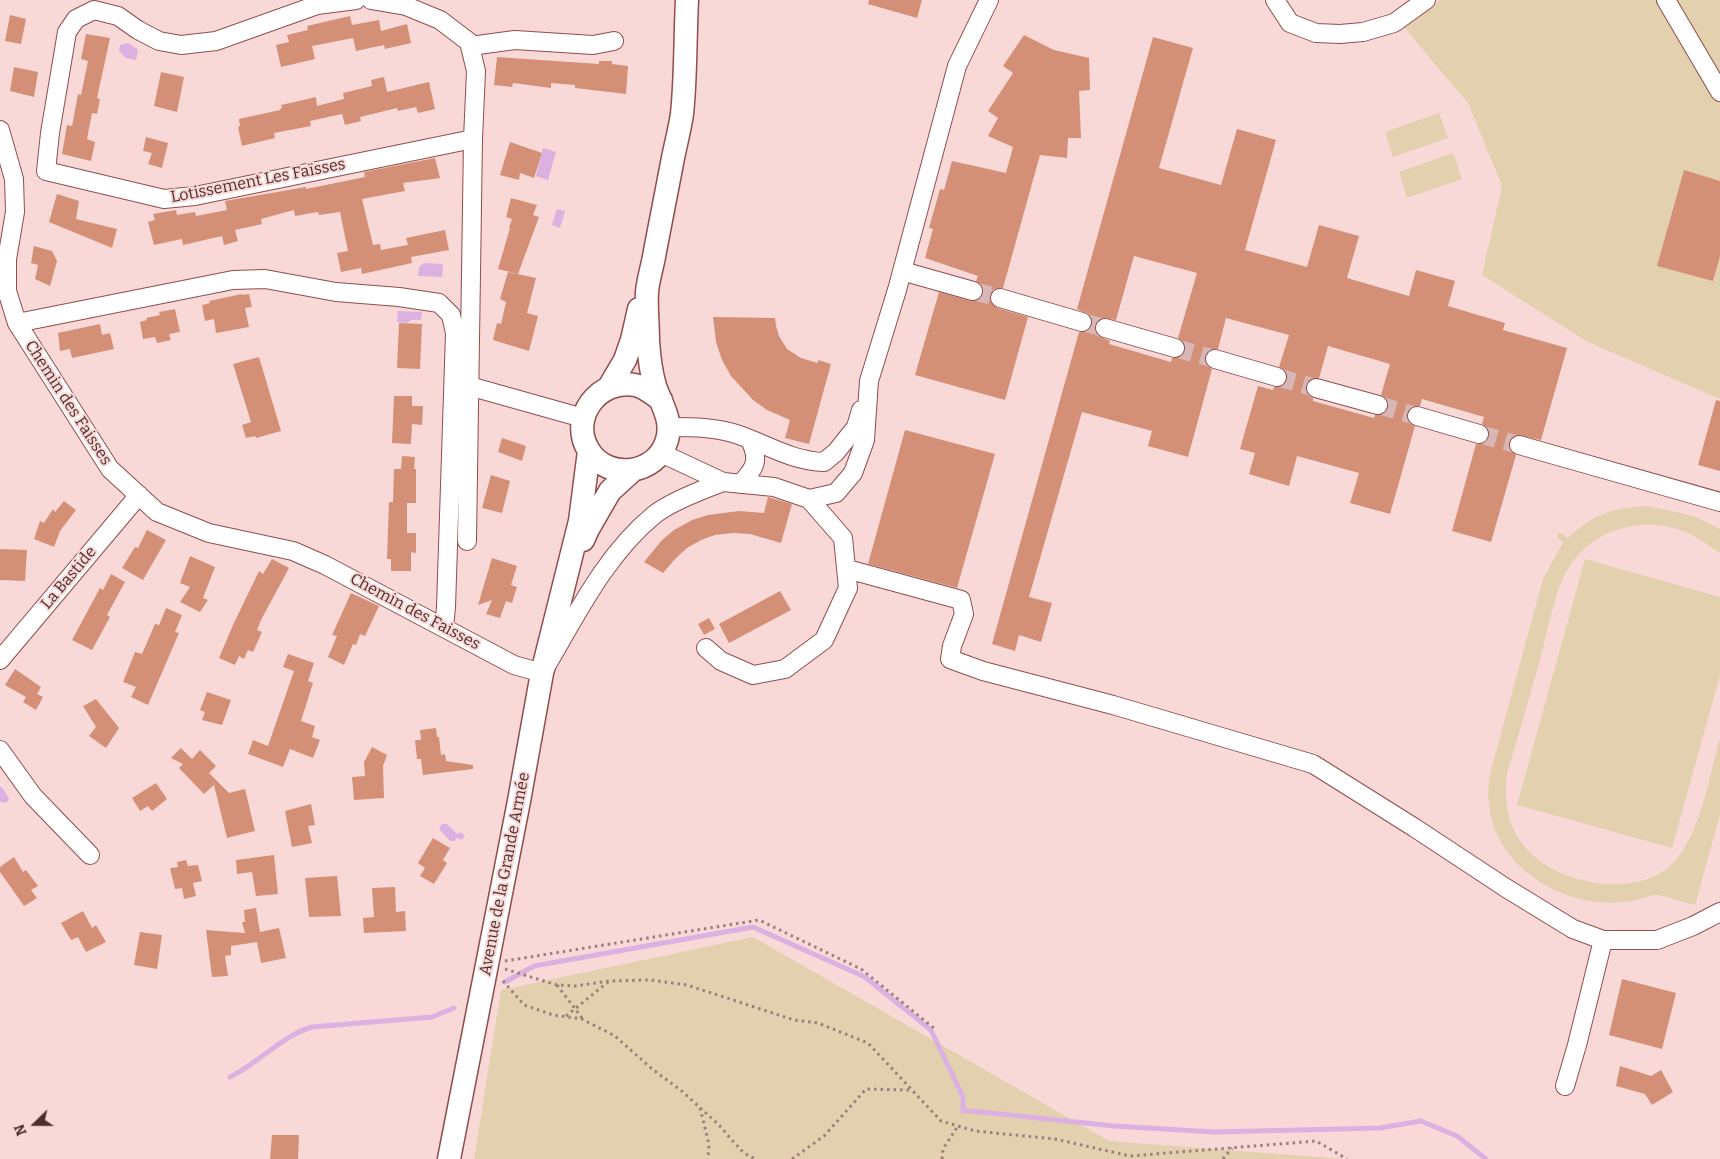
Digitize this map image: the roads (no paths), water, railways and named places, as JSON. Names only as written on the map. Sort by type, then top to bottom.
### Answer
[{"type":"street","name":"Lotissement Les Faïsses","points":[[356,0],[318,5],[216,41],[181,45],[159,41],[138,30],[118,16],[94,10],[76,19],[67,32],[50,134],[46,171],[164,199],[195,196],[473,139]]},
{"type":"street","points":[[371,0],[406,6],[440,20],[469,42],[476,70],[473,139],[467,541]]},
{"type":"street","points":[[661,400],[650,391],[637,385],[622,384],[609,387],[597,394],[588,405],[583,418],[584,440],[589,451],[597,460],[608,467],[620,471],[632,470],[643,467],[653,461],[661,453],[667,440],[669,426],[667,413],[655,385],[649,352],[647,292],[682,114],[687,0]]},
{"type":"street","points":[[669,426],[705,428],[737,434],[784,455],[808,462],[824,462],[836,452],[856,427],[902,271],[957,66],[989,0]]},
{"type":"street","points":[[1276,0],[1290,23],[1316,33],[1340,34],[1363,32],[1394,23],[1426,0]]},
{"type":"street","points":[[1666,0],[1720,92]]},
{"type":"street","points":[[470,46],[514,40],[593,45],[614,41]]},
{"type":"street","name":"Chemin des Faisses","points":[[0,130],[14,179],[7,209],[7,259],[4,277],[17,323],[110,469],[157,512],[209,533],[292,551],[317,562],[514,665],[542,673]]},
{"type":"street","points":[[902,271],[973,291]]},
{"type":"street","points":[[17,323],[233,280],[265,280],[336,292],[399,297],[439,304],[451,314],[456,333],[444,628]]},
{"type":"street","points":[[609,387],[625,360],[641,302],[647,292]]},
{"type":"street","points":[[1000,298],[1082,322]]},
{"type":"street","points":[[1105,328],[1175,348]]},
{"type":"street","points":[[1215,359],[1277,376]]},
{"type":"street","points":[[809,499],[836,493],[853,473],[865,440],[869,381]]},
{"type":"street","points":[[469,386],[583,418]]},
{"type":"street","points":[[1316,388],[1378,405]]},
{"type":"street","points":[[1417,416],[1479,434]]},
{"type":"street","points":[[542,673],[593,587],[620,547],[655,514],[700,490],[731,483],[750,473],[756,462],[755,450],[750,440]]},
{"type":"street","points":[[1519,445],[1720,502]]},
{"type":"street","name":"Avenue de la Grande Armée","points":[[450,1159],[542,673],[580,521],[589,451]]},
{"type":"street","points":[[661,453],[731,483],[774,487],[809,499],[843,538],[848,588],[824,640],[785,669],[753,675],[721,661],[706,648]]},
{"type":"street","name":"Avenue de la Grande Armée","points":[[563,590],[588,529],[610,492],[632,470]]},
{"type":"street","name":"La Bastide","points":[[0,660],[139,495]]},
{"type":"street","points":[[846,568],[961,600],[964,614],[952,646],[950,659],[983,671],[1104,702],[1276,751],[1313,764],[1506,888],[1573,928],[1603,940],[1657,940],[1693,926],[1720,912]]},
{"type":"street","points":[[0,750],[32,796],[90,856]]},
{"type":"street","points":[[1565,1086],[1603,940]]},
{"type":"waterway","points":[[505,982],[534,966],[753,927],[865,977],[931,1030],[963,1097],[963,1111],[967,1111]]},
{"type":"waterway","points":[[230,1077],[251,1065],[280,1043],[312,1027],[432,1017],[454,1008]]},
{"type":"waterway","points":[[971,1111],[1114,1126],[1214,1132],[1380,1128],[1421,1121],[1457,1136],[1486,1159]]},
{"type":"tunnel","points":[[973,291],[1000,298]]},
{"type":"tunnel","points":[[1082,322],[1105,328]]},
{"type":"tunnel","points":[[1175,348],[1215,359]]},
{"type":"tunnel","points":[[1277,377],[1316,388]]},
{"type":"tunnel","points":[[1378,405],[1417,416]]},
{"type":"tunnel","points":[[1479,434],[1519,445]]}]
